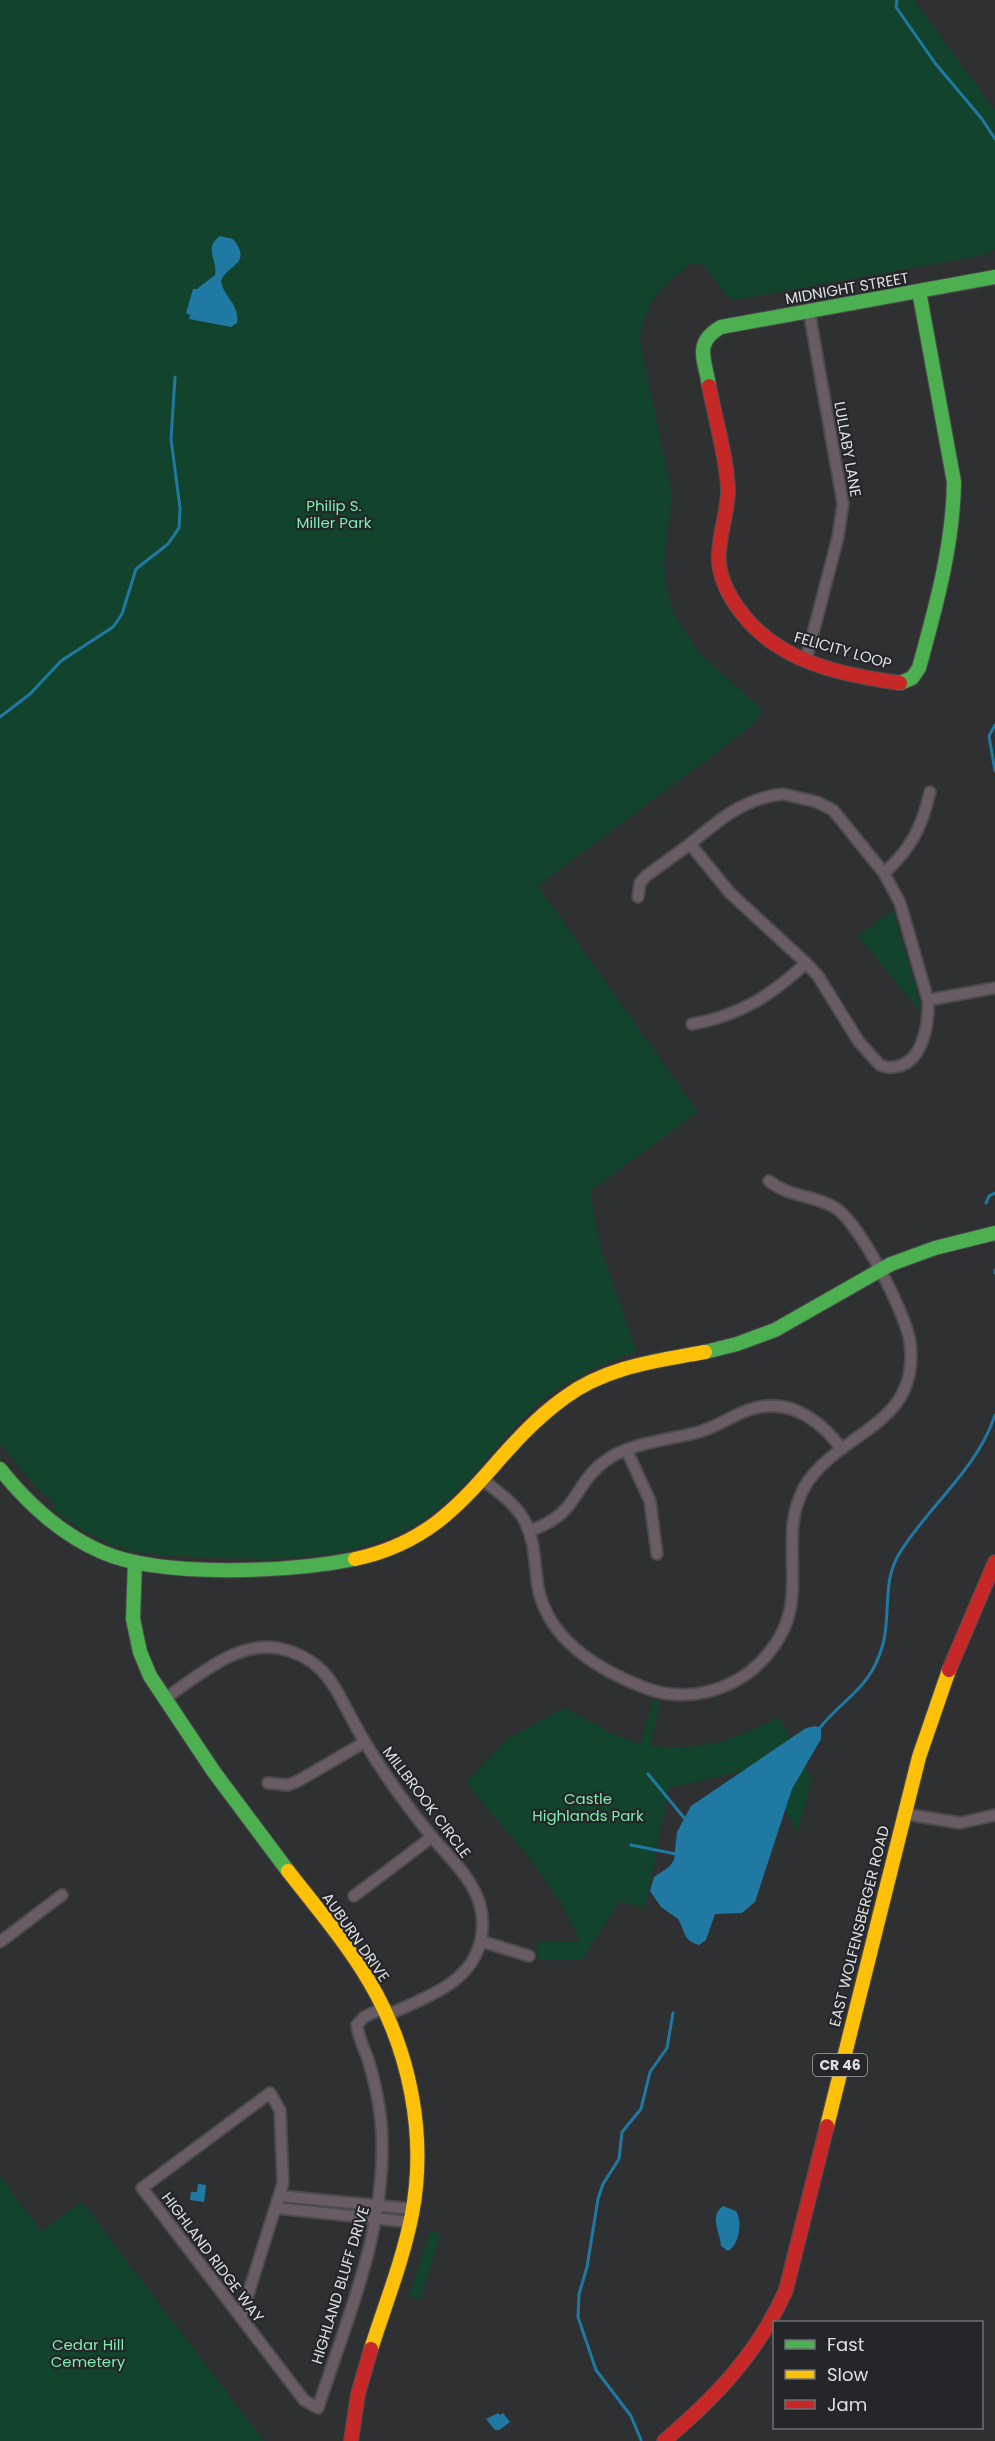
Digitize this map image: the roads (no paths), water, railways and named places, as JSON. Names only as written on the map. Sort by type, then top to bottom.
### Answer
[{"type":"street","name":"MIDNIGHT STREET","points":[[707,335],[721,327],[995,277]]},
{"type":"street","name":"FELICITY LOOP","points":[[707,335],[702,349],[728,488],[728,507],[718,554],[721,577],[732,602],[752,625],[784,651],[806,660],[900,683],[912,678],[919,668],[948,552],[954,508],[954,482],[919,291]]},
{"type":"street","name":"LULLABY LANE","points":[[806,660],[838,537],[843,504],[809,311]]},
{"type":"street","points":[[884,873],[914,841],[923,822],[930,792]]},
{"type":"street","points":[[638,897],[640,882],[646,876],[719,820],[751,800],[783,794],[817,802],[833,810],[884,873],[900,903],[928,1000],[927,1030],[917,1051],[902,1065],[887,1067],[880,1065],[859,1042],[818,976],[730,893],[690,844]]},
{"type":"street","points":[[693,1024],[711,1021],[749,1007],[767,997],[806,963]]},
{"type":"street","points":[[928,1000],[995,988]]},
{"type":"street","points":[[483,1480],[519,1512],[534,1545],[542,1601],[554,1626],[571,1646],[587,1658],[654,1691],[687,1695],[709,1692],[729,1684],[749,1673],[771,1650],[784,1629],[792,1595],[791,1532],[800,1497],[811,1478],[842,1449],[872,1430],[891,1412],[903,1390],[909,1367],[910,1343],[904,1321],[860,1234],[839,1210],[824,1202],[788,1193],[769,1181]]},
{"type":"street","points":[[0,1468],[23,1497],[58,1527],[92,1547],[135,1562],[237,1569],[279,1569],[343,1562],[385,1551],[426,1530],[456,1508],[541,1416],[583,1385],[636,1363],[736,1345],[765,1335],[791,1324],[878,1270],[941,1246],[995,1233]]},
{"type":"street","points":[[976,1237],[995,1238]]},
{"type":"street","points":[[529,1530],[550,1523],[562,1514],[594,1471],[608,1459],[627,1451],[711,1428],[749,1410],[778,1406],[812,1417],[842,1449]]},
{"type":"street","points":[[627,1451],[650,1501],[657,1554]]},
{"type":"street","name":"AUBURN DRIVE","points":[[135,1562],[132,1609],[135,1637],[146,1667],[164,1699],[226,1789],[360,1966],[385,2012],[403,2059],[413,2102],[417,2154],[411,2215],[357,2398],[351,2441]]},
{"type":"street","name":"EAST WOLFENSBERGER ROAD","points":[[664,2441],[707,2405],[739,2371],[758,2347],[783,2297],[803,2228],[838,2071],[905,1814],[941,1687],[995,1562]]},
{"type":"street","name":"MILLBROOK CIRCLE","points":[[164,1699],[240,1652],[257,1648],[279,1649],[300,1655],[326,1675],[384,1775],[475,1891],[482,1920],[481,1941]]},
{"type":"street","points":[[268,1783],[288,1785],[298,1781],[364,1742]]},
{"type":"street","points":[[905,1814],[960,1823],[995,1815]]},
{"type":"street","points":[[354,1896],[432,1837]]},
{"type":"street","points":[[0,1942],[62,1895]]},
{"type":"street","points":[[385,2012],[449,1986],[472,1962],[481,1941],[529,1956]]},
{"type":"street","name":"HIGHLAND BLUFF DRIVE","points":[[318,2408],[377,2218],[383,2163],[381,2118],[372,2071],[357,2025],[364,2017],[385,2012]]},
{"type":"street","name":"HIGHLAND RIDGE WAY","points":[[280,2196],[284,2175],[280,2110],[270,2093],[142,2188],[304,2400],[318,2408]]},
{"type":"street","points":[[241,2317],[280,2196],[379,2205],[411,2215]]},
{"type":"street","points":[[276,2208],[377,2218],[411,2215]]},
{"type":"water","points":[[220,236],[233,239],[241,254],[240,259],[221,281],[236,311],[237,323],[231,327],[189,319],[190,315],[186,313],[193,289],[197,289],[215,275],[212,245]]},
{"type":"water","points":[[816,1726],[821,1729],[821,1739],[792,1789],[755,1902],[742,1913],[715,1914],[706,1940],[699,1945],[690,1941],[678,1919],[661,1907],[650,1891],[654,1877],[669,1867],[674,1860],[677,1832],[691,1806],[806,1728]]},
{"type":"water","points":[[198,2184],[206,2185],[204,2202],[190,2200],[191,2192],[197,2192]]},
{"type":"water","points":[[723,2206],[736,2211],[739,2221],[737,2239],[728,2251],[721,2246],[716,2224],[717,2214]]},
{"type":"water","points":[[498,2413],[500,2415],[503,2413],[510,2422],[499,2430],[495,2430],[486,2419]]},
{"type":"waterway","points":[[897,0],[896,7],[935,63],[982,119],[995,139]]},
{"type":"waterway","points":[[0,717],[30,694],[61,661],[113,627],[122,614],[136,569],[168,544],[179,528],[180,508],[171,439],[175,377]]},
{"type":"waterway","points":[[995,725],[989,736],[995,771]]},
{"type":"waterway","points":[[986,1203],[989,1196],[995,1193]]},
{"type":"waterway","points":[[818,1730],[871,1672],[883,1644],[890,1576],[899,1554],[976,1453],[995,1415]]},
{"type":"waterway","points":[[648,1774],[685,1819]]},
{"type":"waterway","points":[[631,1845],[676,1854]]},
{"type":"waterway","points":[[641,2440],[631,2416],[596,2370],[578,2317],[579,2294],[587,2267],[598,2199],[603,2184],[619,2159],[622,2132],[641,2109],[650,2072],[667,2048],[673,2013]]},
{"type":"park label","name":"Philip S. Miller Park","points":[[334,514]]},
{"type":"park label","name":"Castle Highlands Park","points":[[588,1806]]},
{"type":"park label","name":"Cedar Hill Cemetery","points":[[88,2352]]}]
